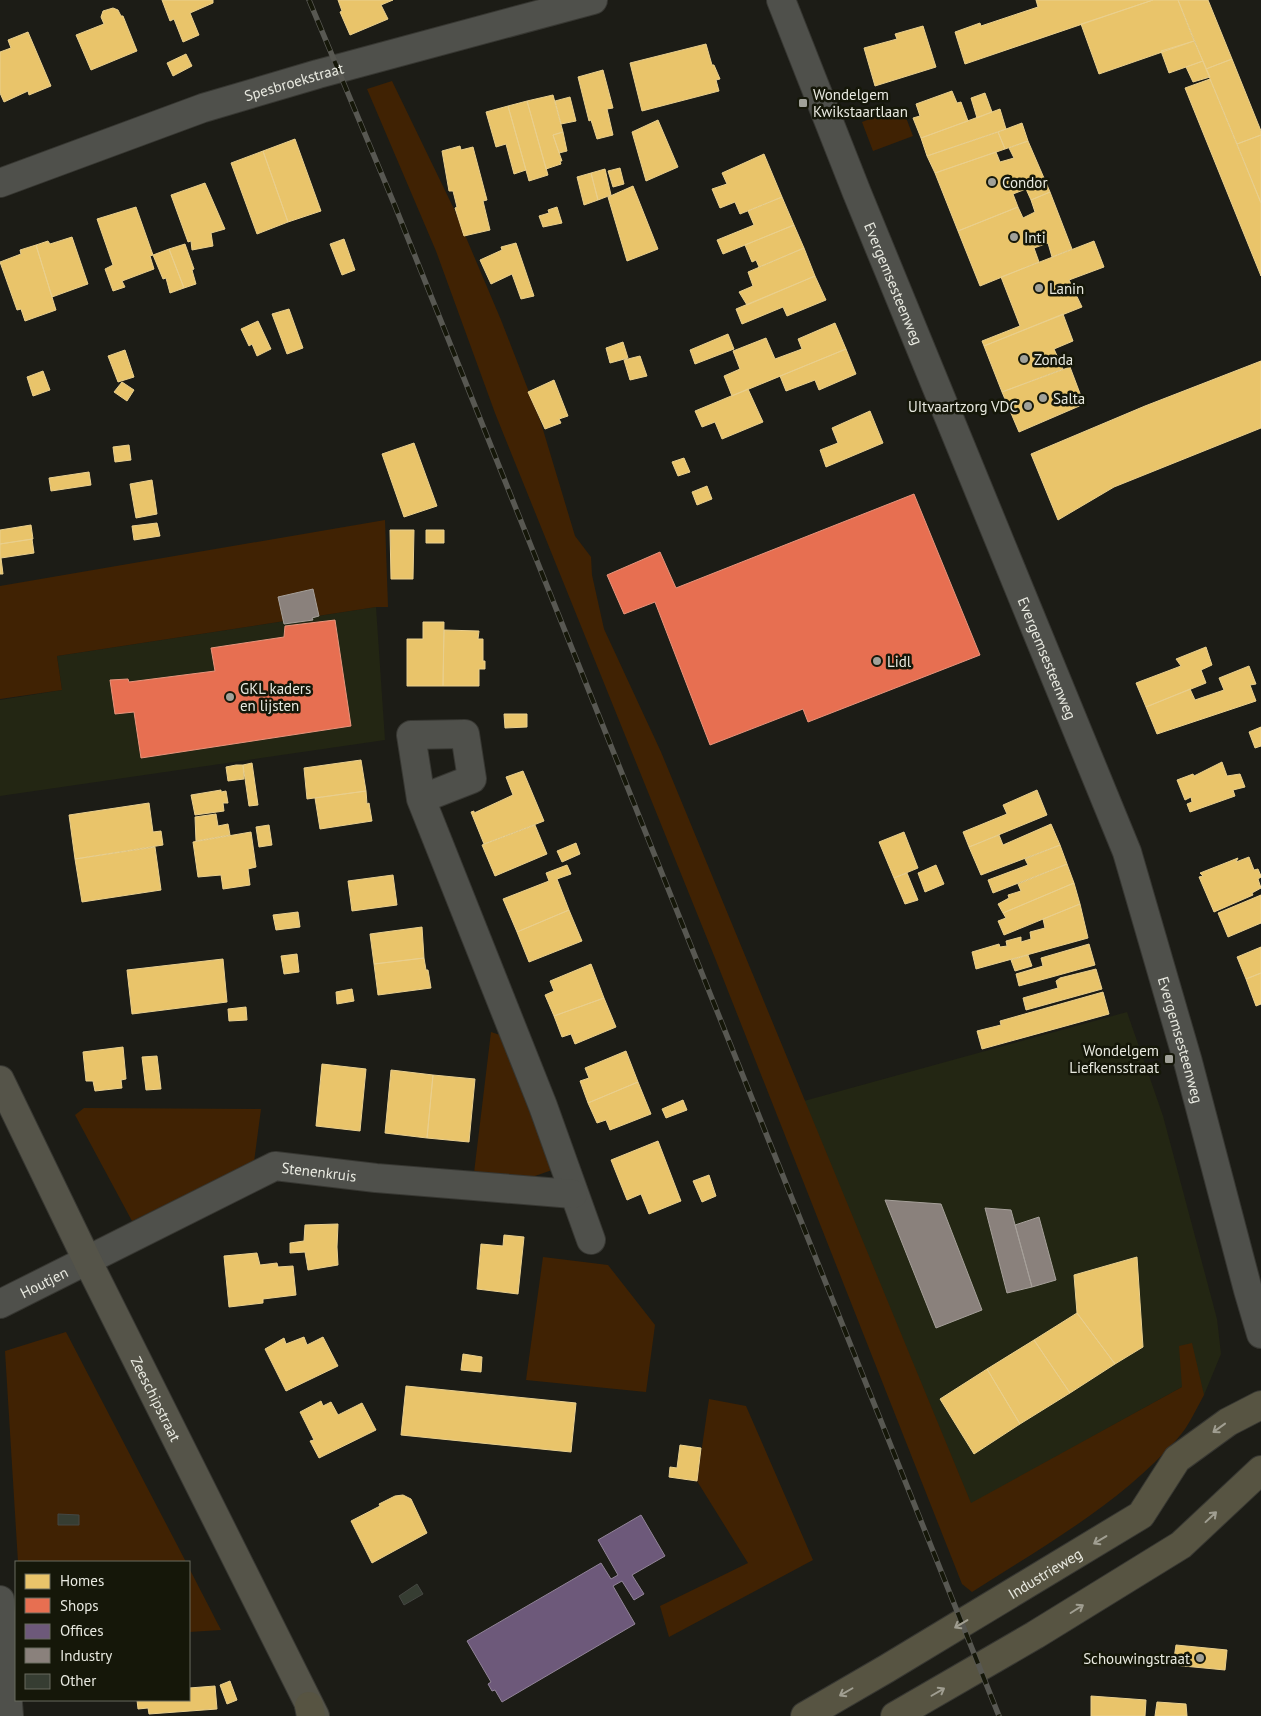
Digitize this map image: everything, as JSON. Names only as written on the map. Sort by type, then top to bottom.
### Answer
[{"type":"highway","name":"Industrieweg","points":[[805,1716],[886,1670],[1141,1514],[1177,1459],[1228,1422],[1261,1405]]},
{"type":"highway","points":[[895,1716],[1026,1640],[1181,1545],[1261,1470]]},
{"type":"main road","name":"Zeeschipstraat","points":[[0,1080],[87,1260],[312,1713]]},
{"type":"street","name":"Spesbroekstraat","points":[[0,183],[203,108],[348,66],[519,10],[593,0]]},
{"type":"street","name":"Evergemsesteenweg","points":[[781,0],[864,210],[1127,852],[1254,1288],[1261,1334]]},
{"type":"street","points":[[421,799],[543,1106],[591,1240]]},
{"type":"street","name":"Stenenkruis","points":[[87,1260],[275,1166],[376,1178],[573,1194]]},
{"type":"street","name":"Houtjen","points":[[0,1304],[87,1260]]},
{"type":"street","points":[[0,1600],[9,1716]]},
{"type":"shaded area","points":[[392,81],[454,209],[501,320],[541,423],[575,536],[591,557],[592,575],[604,629],[661,752],[971,1503],[1182,1387],[1179,1346],[1192,1343],[1204,1395],[1189,1423],[1178,1438],[1132,1483],[1107,1503],[1054,1540],[972,1592],[962,1584],[715,958],[495,413],[436,251],[367,89]]},
{"type":"shaded area","points":[[902,107],[913,136],[873,151],[862,122]]},
{"type":"shaded area","points":[[385,520],[388,607],[376,607],[57,656],[62,690],[0,699],[0,586]]},
{"type":"shaded area","points":[[376,607],[385,740],[0,796],[0,700],[62,690],[57,656]]},
{"type":"shaded area","points":[[1127,1012],[1163,1116],[1217,1319],[1221,1354],[1204,1395],[1182,1387],[971,1504],[804,1101]]},
{"type":"shaded area","points":[[491,1032],[500,1035],[552,1170],[518,1182],[474,1173]]},
{"type":"shaded area","points":[[84,1108],[261,1109],[254,1162],[132,1221],[75,1115]]},
{"type":"shaded area","points":[[543,1257],[608,1265],[655,1325],[646,1392],[526,1380]]},
{"type":"shaded area","points":[[66,1332],[185,1561],[18,1561],[5,1351]]},
{"type":"shaded area","points":[[709,1399],[746,1406],[813,1560],[669,1637],[660,1606],[748,1563],[697,1481]]},
{"type":"shaded area","points":[[190,1570],[221,1630],[190,1632]]},
{"type":"building: Homes","points":[[162,0],[213,0],[213,3],[190,13],[199,35],[183,42],[174,19],[170,21]]},
{"type":"building: Homes","points":[[338,0],[393,0],[381,5],[388,19],[350,35],[340,12],[342,11]]},
{"type":"building: Homes","points":[[1036,0],[1153,0],[965,64],[955,32],[980,23],[981,26],[1038,7]]},
{"type":"building: Homes","points":[[1153,0],[1178,0],[1194,41],[1099,74],[1081,24]]},
{"type":"building: Homes","points":[[1178,0],[1208,0],[1232,59],[1206,69]]},
{"type":"building: Homes","points":[[113,8],[118,10],[121,16],[123,16],[137,51],[91,70],[76,35],[104,24],[101,17],[103,11]]},
{"type":"building: Homes","points":[[923,26],[936,67],[875,86],[864,48],[897,39],[895,34]]},
{"type":"building: Homes","points":[[28,32],[51,86],[29,95],[28,91],[4,102],[0,93],[0,52],[11,48],[8,40]]},
{"type":"building: Homes","points":[[1194,41],[1203,61],[1169,73],[1161,51]]},
{"type":"building: Homes","points":[[706,44],[712,65],[714,65],[720,79],[716,80],[719,91],[642,111],[630,63]]},
{"type":"building: Homes","points":[[186,54],[192,66],[173,76],[167,63]]},
{"type":"building: Homes","points":[[1232,59],[1261,131],[1261,135],[1237,144],[1206,69]]},
{"type":"building: Homes","points":[[1203,61],[1210,77],[1193,82],[1186,67]]},
{"type":"building: Homes","points":[[603,70],[613,108],[607,109],[613,135],[597,139],[591,120],[589,121],[578,77]]},
{"type":"building: Homes","points":[[1210,79],[1261,203],[1261,276],[1185,88]]},
{"type":"building: Homes","points":[[952,91],[957,103],[961,102],[968,121],[921,138],[913,118],[920,116],[916,104]]},
{"type":"building: Homes","points":[[985,93],[992,112],[977,118],[971,98]]},
{"type":"building: Homes","points":[[553,95],[563,132],[553,135],[562,161],[560,161],[561,164],[546,169],[527,101]]},
{"type":"building: Homes","points":[[570,97],[576,121],[561,124],[555,101]]},
{"type":"building: Homes","points":[[527,101],[548,175],[529,181],[508,106]]},
{"type":"building: Homes","points":[[508,106],[526,170],[514,174],[506,144],[496,147],[486,112]]},
{"type":"building: Homes","points":[[1000,109],[1006,129],[927,156],[921,138]]},
{"type":"building: Homes","points":[[658,120],[678,167],[646,181],[632,132]]},
{"type":"building: Homes","points":[[1022,123],[1028,141],[1005,149],[998,132]]},
{"type":"building: Homes","points":[[563,132],[567,151],[559,153],[553,135]]},
{"type":"building: Homes","points":[[998,132],[1005,149],[935,173],[927,156]]},
{"type":"building: Homes","points":[[1261,135],[1261,203],[1237,144]]},
{"type":"building: Homes","points":[[295,139],[321,211],[288,222],[263,151]]},
{"type":"building: Homes","name":"Condor","points":[[1028,141],[1050,192],[1031,200],[1026,189],[1013,194],[1018,207],[958,231],[935,173],[996,152],[1000,162],[1014,158],[1009,148]]},
{"type":"building: Homes","points":[[460,146],[461,150],[473,147],[487,200],[483,201],[490,230],[464,236],[455,208],[457,207],[453,191],[449,191],[442,151]]},
{"type":"building: Homes","points":[[263,151],[288,222],[257,234],[231,163]]},
{"type":"building: Homes","points":[[764,154],[782,197],[740,214],[735,202],[720,208],[712,189],[727,184],[722,173]]},
{"type":"building: Homes","points":[[620,168],[624,184],[613,187],[608,171]]},
{"type":"building: Homes","points":[[605,169],[611,195],[598,200],[591,173]]},
{"type":"building: Homes","points":[[591,173],[598,200],[584,205],[577,177]]},
{"type":"building: Homes","points":[[205,183],[225,229],[211,233],[213,246],[192,250],[191,241],[188,242],[171,195]]},
{"type":"building: Homes","points":[[633,186],[658,249],[627,261],[608,197]]},
{"type":"building: Homes","name":"Inti","points":[[1050,192],[1072,249],[1052,257],[1048,243],[1034,248],[1039,262],[980,286],[958,231],[1018,207],[1023,218],[1035,212],[1031,200]]},
{"type":"building: Homes","points":[[782,197],[794,225],[723,254],[717,240],[754,225],[748,211]]},
{"type":"building: Homes","points":[[136,207],[153,255],[150,256],[154,269],[122,281],[125,287],[113,291],[105,269],[113,265],[97,219]]},
{"type":"building: Homes","points":[[557,207],[562,223],[543,227],[539,216],[549,213],[548,210]]},
{"type":"building: Homes","points":[[794,225],[804,248],[759,267],[756,260],[752,262],[745,245]]},
{"type":"building: Homes","points":[[72,237],[88,284],[52,297],[36,245],[48,241],[50,244]]},
{"type":"building: Homes","points":[[344,239],[355,270],[342,275],[330,244]]},
{"type":"building: Homes","name":"Lanin","points":[[1094,241],[1104,267],[1069,280],[1082,307],[984,346],[982,341],[1020,326],[1001,277]]},
{"type":"building: Homes","points":[[516,243],[534,296],[521,299],[512,274],[491,284],[480,260],[502,250],[501,247]]},
{"type":"building: Homes","points":[[185,244],[194,269],[192,270],[196,284],[184,288],[169,249]]},
{"type":"building: Homes","points":[[36,245],[56,310],[25,321],[21,309],[17,310],[0,262],[21,254],[20,250]]},
{"type":"building: Homes","points":[[804,248],[815,276],[747,305],[739,292],[753,286],[748,272]]},
{"type":"building: Homes","points":[[169,249],[184,288],[170,293],[166,278],[163,279],[153,255]]},
{"type":"building: Homes","points":[[815,276],[826,300],[787,316],[783,307],[742,324],[736,309]]},
{"type":"building: Homes","points":[[289,309],[303,348],[287,354],[272,314]]},
{"type":"building: Homes","name":"Zonda","points":[[1063,314],[1073,341],[1054,349],[1063,369],[1002,392],[984,346]]},
{"type":"building: Homes","points":[[258,321],[271,349],[257,356],[252,344],[249,346],[241,329]]},
{"type":"building: Homes","points":[[835,323],[846,349],[732,396],[724,376],[740,369],[733,351],[766,338],[775,359],[802,349],[798,339]]},
{"type":"building: Homes","points":[[728,334],[734,349],[695,364],[690,350]]},
{"type":"building: Homes","points":[[623,342],[628,358],[610,363],[606,348]]},
{"type":"building: Homes","points":[[846,349],[856,374],[819,390],[815,380],[786,391],[780,376]]},
{"type":"building: Homes","points":[[125,350],[134,377],[118,382],[108,356]]},
{"type":"building: Homes","points":[[640,356],[647,376],[630,380],[624,360]]},
{"type":"building: Homes","points":[[1261,361],[1261,428],[1114,487],[1058,520],[1031,454],[1145,406]]},
{"type":"building: Homes","name":"Salta","points":[[1070,367],[1084,404],[1019,432],[1002,392]]},
{"type":"building: Homes","points":[[43,371],[50,390],[33,396],[27,377]]},
{"type":"building: Homes","points":[[554,380],[568,416],[559,419],[561,423],[545,429],[528,392]]},
{"type":"building: Homes","points":[[122,382],[134,390],[127,401],[114,392]]},
{"type":"building: Homes","points":[[748,389],[763,422],[722,439],[715,422],[702,427],[695,411]]},
{"type":"building: Homes","points":[[870,411],[883,443],[826,467],[820,450],[838,443],[832,428]]},
{"type":"building: Homes","points":[[414,443],[437,506],[404,517],[382,454]]},
{"type":"building: Homes","points":[[129,445],[131,460],[115,462],[113,447]]},
{"type":"building: Homes","points":[[684,458],[690,472],[678,476],[672,462]]},
{"type":"building: Homes","points":[[89,472],[91,485],[51,491],[49,478]]},
{"type":"building: Homes","points":[[152,480],[157,514],[136,518],[130,484]]},
{"type":"building: Homes","points":[[707,486],[712,499],[697,505],[692,492]]},
{"type":"building: Homes","points":[[157,523],[160,536],[134,540],[132,526]]},
{"type":"building: Homes","points":[[31,525],[33,539],[0,544],[0,530]]},
{"type":"building: Homes","points":[[390,530],[414,530],[413,579],[391,579]]},
{"type":"building: Homes","points":[[426,530],[444,530],[444,543],[426,543]]},
{"type":"building: Homes","points":[[32,539],[34,553],[1,558],[3,574],[0,574],[0,544]]},
{"type":"building: Homes","points":[[423,622],[444,622],[443,686],[407,686],[407,639],[423,639]]},
{"type":"building: Homes","points":[[444,630],[479,631],[478,639],[483,639],[485,669],[479,669],[479,686],[443,686]]},
{"type":"building: Homes","points":[[1206,647],[1212,665],[1201,670],[1206,683],[1146,707],[1136,683],[1181,666],[1176,659]]},
{"type":"building: Homes","points":[[1249,666],[1256,684],[1250,685],[1256,701],[1157,734],[1146,707],[1190,689],[1195,700],[1224,690],[1219,678]]},
{"type":"building: Homes","points":[[504,714],[527,714],[527,727],[505,728]]},
{"type":"building: Homes","points":[[1261,727],[1261,746],[1255,748],[1249,732]]},
{"type":"building: Homes","points":[[361,760],[366,791],[307,799],[304,768]]},
{"type":"building: Homes","points":[[1222,762],[1227,776],[1240,774],[1245,787],[1233,790],[1235,796],[1190,812],[1187,804],[1192,802],[1191,797],[1185,800],[1177,780],[1193,774],[1194,776]]},
{"type":"building: Homes","points":[[252,763],[258,805],[249,806],[243,765]]},
{"type":"building: Homes","points":[[243,765],[244,779],[228,781],[226,767]]},
{"type":"building: Homes","points":[[523,771],[544,821],[484,844],[471,812],[474,811],[474,813],[513,795],[506,777]]},
{"type":"building: Homes","points":[[221,790],[221,792],[226,791],[228,803],[223,803],[224,811],[195,815],[191,795]]},
{"type":"building: Homes","points":[[1037,790],[1047,815],[969,847],[963,832],[1007,814],[1003,805]]},
{"type":"building: Homes","points":[[366,791],[367,804],[369,803],[372,821],[320,829],[315,798]]},
{"type":"building: Homes","points":[[149,803],[153,832],[161,831],[163,845],[75,859],[69,815]]},
{"type":"building: Homes","points":[[216,814],[218,826],[228,824],[230,835],[196,841],[195,817]]},
{"type":"building: Homes","points":[[1051,824],[1060,845],[981,875],[969,847],[999,835],[1003,845]]},
{"type":"building: Homes","points":[[269,825],[272,845],[259,847],[256,827]]},
{"type":"building: Homes","points":[[535,825],[547,854],[495,876],[482,845]]},
{"type":"building: Homes","points":[[251,832],[256,867],[248,869],[250,885],[223,889],[221,875],[198,877],[193,842]]},
{"type":"building: Homes","points":[[904,832],[918,868],[894,878],[879,842]]},
{"type":"building: Homes","points":[[576,843],[580,854],[562,862],[557,851]]},
{"type":"building: Homes","points":[[1060,845],[1067,864],[993,893],[988,880],[1028,865],[1025,859]]},
{"type":"building: Homes","points":[[155,847],[161,890],[82,902],[75,859]]},
{"type":"building: Homes","points":[[1249,857],[1254,870],[1258,869],[1261,876],[1258,879],[1261,888],[1252,893],[1253,895],[1214,912],[1199,877],[1203,876],[1200,873],[1238,858],[1236,862]]},
{"type":"building: Homes","points":[[1067,864],[1074,883],[1003,913],[998,904],[1009,898],[1008,895],[1021,891],[1018,884]]},
{"type":"building: Homes","points":[[567,865],[571,874],[557,879],[569,910],[517,932],[503,899],[549,881],[546,873]]},
{"type":"building: Homes","points":[[936,865],[944,884],[925,892],[918,873]]},
{"type":"building: Homes","points":[[907,873],[918,900],[905,904],[894,878]]},
{"type":"building: Homes","points":[[393,875],[397,905],[352,911],[348,881]]},
{"type":"building: Homes","points":[[1074,883],[1080,904],[1004,935],[998,921],[1006,918],[1003,913]]},
{"type":"building: Homes","points":[[1261,895],[1261,923],[1228,937],[1218,913]]},
{"type":"building: Homes","points":[[1080,904],[1088,938],[976,969],[972,952],[999,944],[1000,947],[1007,946],[1006,941],[1021,937],[1021,942],[1031,939],[1030,932],[1045,928],[1043,919]]},
{"type":"building: Homes","points":[[569,910],[582,941],[529,962],[517,932]]},
{"type":"building: Homes","points":[[298,912],[300,927],[276,930],[273,915]]},
{"type":"building: Homes","points":[[422,927],[424,958],[374,964],[370,934]]},
{"type":"building: Homes","points":[[1089,944],[1095,965],[1019,986],[1016,974],[1043,966],[1041,958]]},
{"type":"building: Homes","points":[[1261,947],[1261,973],[1246,979],[1237,957]]},
{"type":"building: Homes","points":[[297,954],[299,972],[284,974],[281,956]]},
{"type":"building: Homes","points":[[1028,955],[1032,966],[1015,971],[1011,960]]},
{"type":"building: Homes","points":[[424,958],[431,988],[378,995],[374,964]]},
{"type":"building: Homes","points":[[223,959],[227,1002],[132,1014],[127,970]]},
{"type":"building: Homes","points":[[591,964],[604,998],[554,1016],[545,995],[554,991],[550,981]]},
{"type":"building: Homes","points":[[1096,969],[1102,989],[1026,1010],[1023,998],[1058,988],[1056,981],[1060,978]]},
{"type":"building: Homes","points":[[1261,973],[1261,1004],[1256,1006],[1246,979]]},
{"type":"building: Homes","points":[[352,989],[354,1001],[337,1004],[336,992]]},
{"type":"building: Homes","points":[[1103,992],[1109,1014],[982,1049],[977,1031],[1001,1025],[1000,1021]]},
{"type":"building: Homes","points":[[604,998],[616,1027],[575,1044],[571,1034],[562,1037],[554,1016]]},
{"type":"building: Homes","points":[[246,1007],[247,1020],[229,1021],[228,1009]]},
{"type":"building: Homes","points":[[123,1047],[126,1079],[121,1080],[122,1088],[95,1091],[93,1081],[86,1081],[83,1052]]},
{"type":"building: Homes","points":[[626,1051],[638,1082],[588,1103],[580,1081],[589,1078],[585,1068]]},
{"type":"building: Homes","points":[[157,1056],[161,1089],[146,1090],[142,1057]]},
{"type":"building: Homes","points":[[322,1064],[366,1069],[360,1131],[316,1126]]},
{"type":"building: Homes","points":[[391,1070],[433,1075],[427,1138],[385,1133]]},
{"type":"building: Homes","points":[[433,1075],[475,1079],[469,1142],[427,1138]]},
{"type":"building: Homes","points":[[638,1082],[651,1114],[610,1130],[606,1120],[597,1123],[588,1103]]},
{"type":"building: Homes","points":[[683,1100],[687,1110],[666,1118],[662,1109]]},
{"type":"building: Homes","points":[[658,1141],[681,1201],[649,1214],[641,1194],[627,1200],[611,1160]]},
{"type":"building: Homes","points":[[709,1175],[716,1196],[702,1202],[693,1181]]},
{"type":"building: Homes","points":[[338,1224],[338,1265],[308,1270],[305,1252],[290,1253],[290,1243],[304,1241],[305,1225]]},
{"type":"building: Homes","points":[[504,1235],[524,1237],[518,1294],[477,1289],[481,1244],[503,1246]]},
{"type":"building: Homes","points":[[257,1253],[260,1265],[277,1263],[278,1267],[293,1266],[296,1295],[263,1299],[263,1303],[229,1307],[224,1256]]},
{"type":"building: Homes","points":[[1137,1257],[1143,1347],[1115,1364],[1077,1313],[1074,1275]]},
{"type":"building: Homes","points":[[1077,1313],[1115,1364],[1070,1393],[1034,1340]]},
{"type":"building: Homes","points":[[304,1337],[307,1345],[323,1337],[338,1366],[286,1391],[265,1349],[284,1338],[286,1344]]},
{"type":"building: Homes","points":[[1034,1340],[1070,1393],[1020,1424],[987,1369]]},
{"type":"building: Homes","points":[[463,1354],[482,1357],[481,1372],[461,1370]]},
{"type":"building: Homes","points":[[987,1369],[1020,1424],[974,1454],[940,1399]]},
{"type":"building: Homes","points":[[406,1386],[576,1403],[571,1452],[401,1435]]},
{"type":"building: Homes","points":[[321,1401],[323,1406],[331,1402],[338,1415],[362,1403],[376,1430],[319,1458],[310,1441],[314,1440],[300,1412]]},
{"type":"building: Homes","points":[[680,1445],[701,1448],[697,1481],[669,1477],[670,1467],[677,1468]]},
{"type":"building: Homes","points":[[403,1495],[411,1499],[427,1533],[372,1563],[351,1521],[395,1496]]},
{"type":"building: Homes","name":"Schouwingstraat","points":[[1176,1645],[1227,1650],[1225,1670],[1173,1665]]},
{"type":"building: Homes","points":[[230,1681],[237,1700],[227,1704],[220,1685]]},
{"type":"building: Homes","points":[[215,1686],[217,1709],[149,1714],[148,1708],[138,1709],[137,1701],[190,1701],[190,1688]]},
{"type":"building: Homes","points":[[1091,1696],[1146,1700],[1145,1716],[1091,1716]]},
{"type":"building: Homes","points":[[1157,1702],[1186,1704],[1187,1716],[1155,1716]]},
{"type":"building: Shops","points":[[914,494],[980,655],[808,722],[803,709],[710,745],[655,602],[624,614],[607,575],[660,552],[676,588]]},
{"type":"building: Shops","name":"GKL kaders en lijsten","points":[[335,620],[351,726],[141,758],[134,712],[115,714],[110,680],[128,679],[129,682],[215,671],[211,648],[284,637],[285,626]]},
{"type":"building: Offices","points":[[641,1515],[665,1556],[632,1575],[644,1594],[634,1600],[622,1581],[613,1586],[635,1624],[502,1702],[495,1690],[492,1691],[488,1684],[491,1682],[467,1641],[601,1563],[611,1579],[618,1575],[598,1540]]},
{"type":"building: Industry","points":[[313,589],[319,616],[312,618],[313,620],[284,624],[278,597]]},
{"type":"building: Industry","points":[[885,1200],[941,1204],[982,1310],[936,1328]]},
{"type":"building: Industry","points":[[985,1208],[1011,1210],[1032,1287],[1007,1293]]},
{"type":"building: Industry","points":[[1039,1217],[1056,1280],[1032,1287],[1015,1225]]},
{"type":"building: Other","points":[[58,1514],[79,1515],[79,1525],[58,1525]]},
{"type":"building: Other","points":[[417,1584],[423,1594],[404,1605],[399,1596]]},
{"type":"railway","points":[[309,0],[395,206],[999,1716]]},
{"type":"place","name":"Wondelgem Kwikstaartlaan","points":[[803,103]]},
{"type":"place","name":"Condor","points":[[992,182]]},
{"type":"place","name":"Inti","points":[[1014,237]]},
{"type":"place","name":"Lanin","points":[[1039,288]]},
{"type":"place","name":"Zonda","points":[[1024,359]]},
{"type":"place","name":"Salta","points":[[1043,398]]},
{"type":"place","name":"UItvaartzorg VDC","points":[[1028,406]]},
{"type":"place","name":"Lidl","points":[[877,661]]},
{"type":"place","name":"GKL kaders en lijsten","points":[[230,697]]},
{"type":"place","name":"Wondelgem Liefkensstraat","points":[[1169,1059]]},
{"type":"place","name":"Schouwingstraat","points":[[1200,1658]]}]
